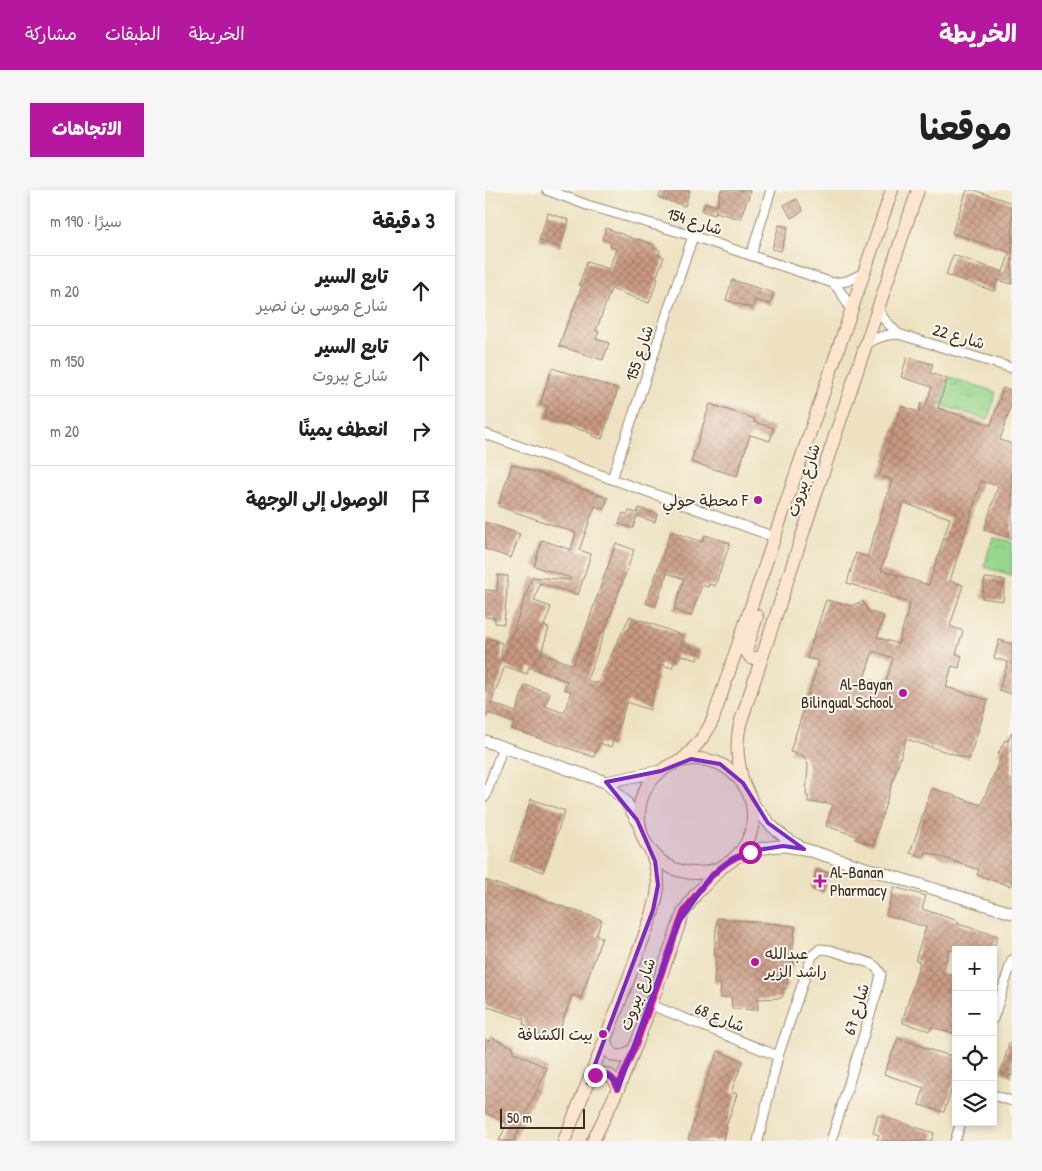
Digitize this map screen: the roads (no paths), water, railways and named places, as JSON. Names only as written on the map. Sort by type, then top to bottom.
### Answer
[{"type":"main road","name":"شارع بيروت","points":[[681,761],[698,744],[711,725],[892,190]]},
{"type":"main road","name":"شارع بيروت","points":[[743,783],[737,756],[740,724],[918,190]]},
{"type":"main road","points":[[812,428],[825,427],[835,436]]},
{"type":"main road","points":[[761,658],[751,658],[746,651],[766,588],[769,556]]},
{"type":"main road","points":[[701,759],[720,764],[729,769],[743,783],[751,800],[753,813],[749,838],[742,849],[729,862],[713,870],[690,873],[669,866],[651,852],[642,834],[639,815],[643,795],[653,778],[670,765],[681,761],[701,759]]},
{"type":"main road","name":"شارع بيروت","points":[[564,1141],[605,1040],[655,904],[658,885],[651,852]]},
{"type":"main road","name":"شارع بيروت","points":[[593,1141],[617,1089],[651,1005],[683,913],[699,890],[729,862]]},
{"type":"main road","points":[[605,1040],[605,1046],[615,1056],[622,1057],[628,1055],[633,1050]]},
{"type":"main road","points":[[588,1083],[595,1075],[605,1074],[614,1080],[617,1089]]},
{"type":"street","name":"شارع 154","points":[[547,190],[587,205],[693,236],[833,283]]},
{"type":"street","points":[[751,255],[771,190]]},
{"type":"street","name":"شارع 155","points":[[612,479],[693,236]]},
{"type":"street","points":[[833,283],[847,281],[865,273]]},
{"type":"street","points":[[833,283],[845,298],[851,312]]},
{"type":"street","points":[[878,309],[888,324],[898,334]]},
{"type":"street","name":"شارع 22","points":[[865,345],[883,335],[898,334],[1012,368]]},
{"type":"street","points":[[485,434],[775,537]]},
{"type":"street","points":[[485,741],[605,782],[626,802],[640,825]]},
{"type":"street","points":[[485,797],[503,747]]},
{"type":"street","points":[[605,782],[661,771]]},
{"type":"street","points":[[751,800],[764,819],[777,832],[805,849]]},
{"type":"street","points":[[729,862],[758,850],[775,847],[783,846],[805,849],[1012,913]]},
{"type":"street","name":"شارع 67","points":[[758,1141],[778,1056],[812,956],[820,949],[830,950],[870,963],[881,974],[831,1141]]},
{"type":"street","points":[[997,1007],[1012,960]]},
{"type":"street","name":"شارع 68","points":[[651,1005],[778,1056]]},
{"type":"street","points":[[997,1096],[1012,1100]]},
{"type":"street","points":[[955,1141],[960,1126]]},
{"type":"place","name":"محطة حولي F","points":[[758,500]]},
{"type":"place","name":"Al-Bayan Bilingual School","points":[[903,693]]},
{"type":"place","name":"Al-Banan Pharmacy","points":[[820,881]]},
{"type":"place","name":"عبدالله راشد الزير","points":[[755,962]]},
{"type":"place","name":"بيت الكشافة","points":[[603,1034]]}]
